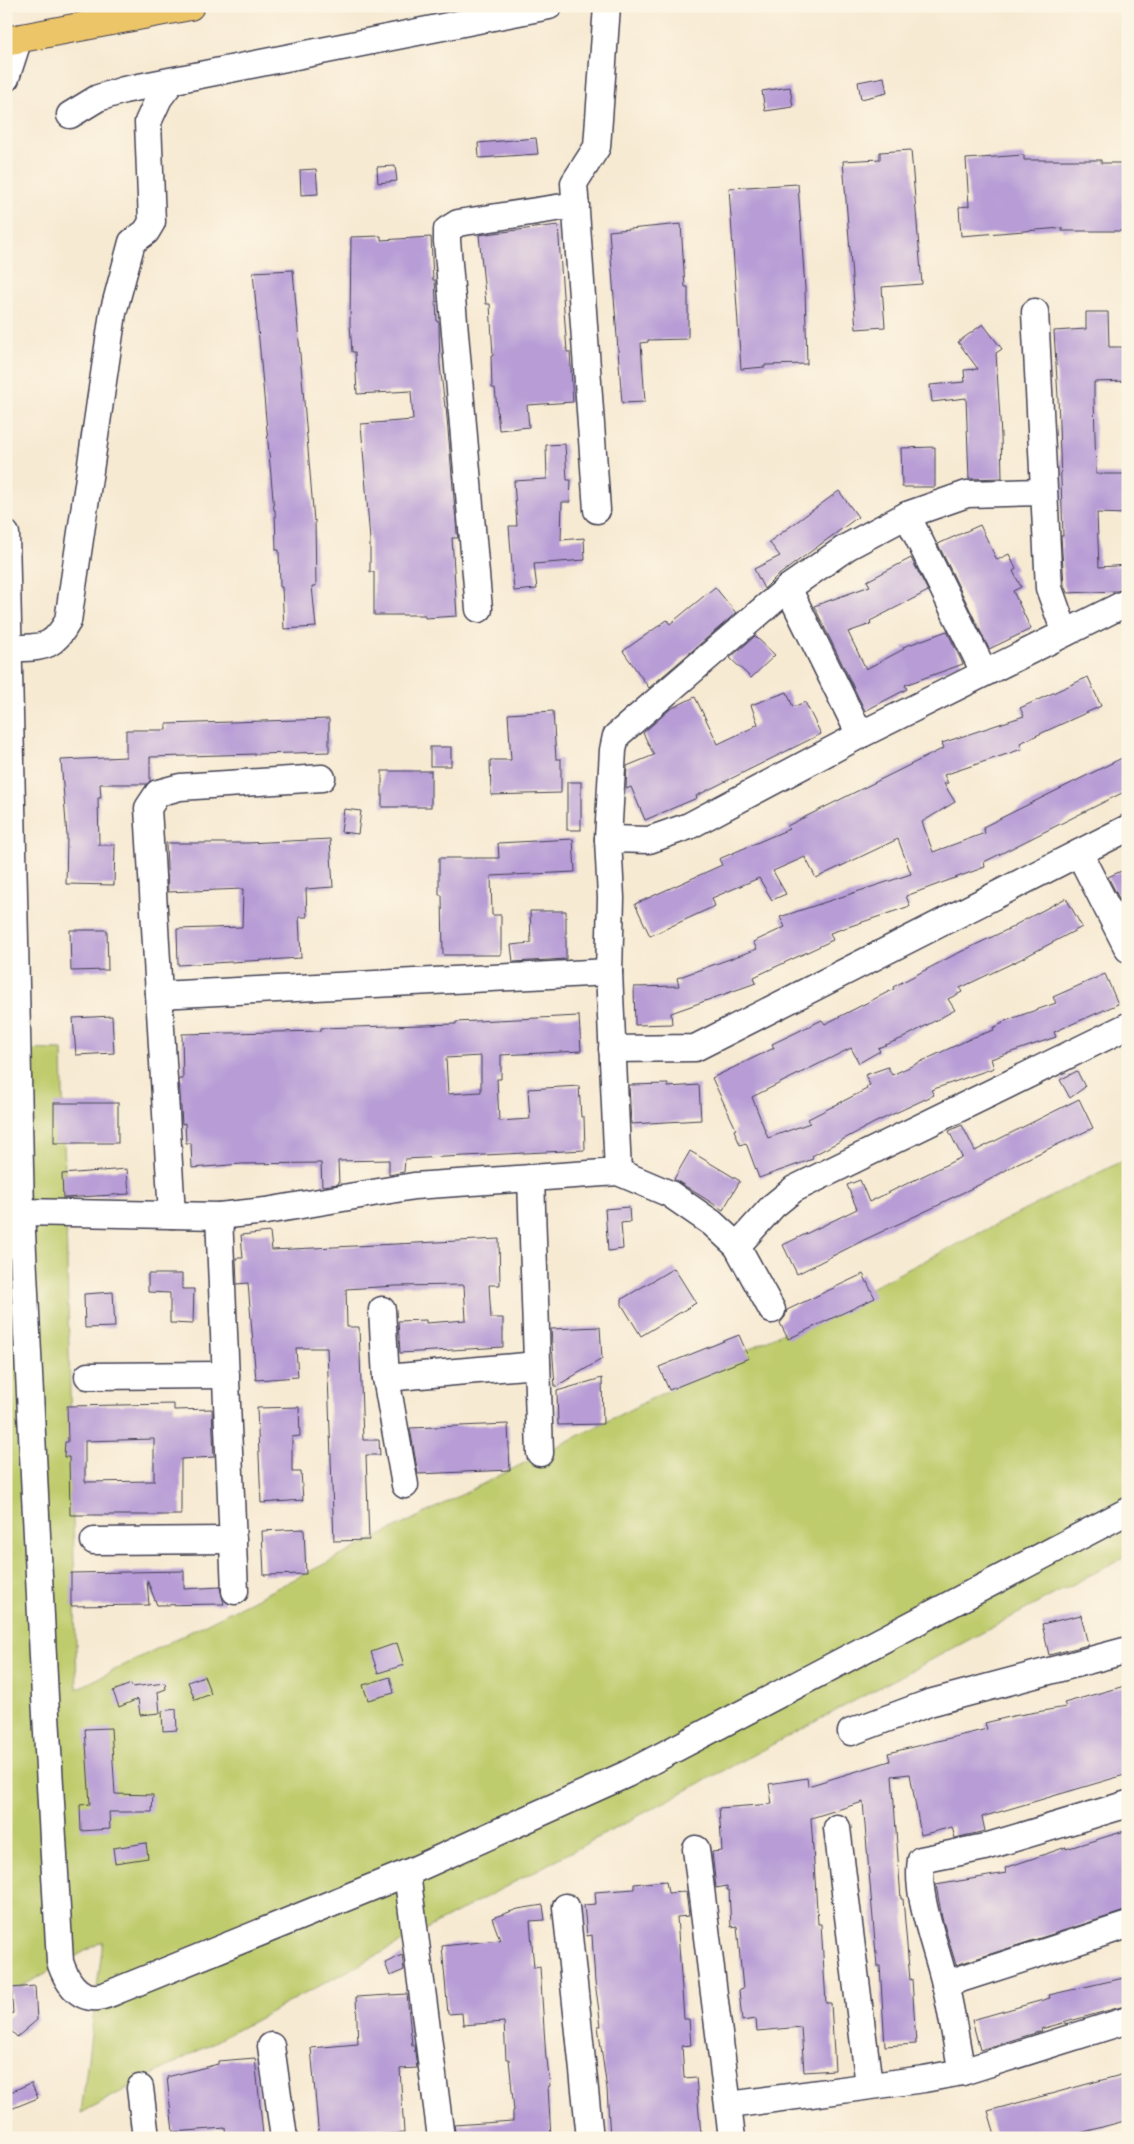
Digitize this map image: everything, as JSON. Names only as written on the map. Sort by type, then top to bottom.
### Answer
[{"type":"highway","points":[[13,39],[190,6]]},
{"type":"street","points":[[70,115],[98,98],[124,90],[548,6]]},
{"type":"street","points":[[598,510],[574,183],[597,147],[607,6]]},
{"type":"street","points":[[6,78],[13,39]]},
{"type":"street","points":[[9,649],[51,644],[59,637],[68,621],[113,313],[132,242],[146,232],[152,222],[148,122],[159,98],[172,81]]},
{"type":"street","points":[[479,609],[447,230],[458,223],[576,205]]},
{"type":"street","points":[[1035,312],[1049,588],[1065,633]]},
{"type":"street","points":[[618,1172],[608,972],[611,898],[608,839],[613,750],[616,736],[788,588],[848,547],[907,515],[968,494],[1043,492]]},
{"type":"street","points":[[907,515],[984,672]]},
{"type":"street","points":[[6,534],[21,1212],[55,1874],[60,1962],[65,1978],[82,1994],[98,1997],[121,1989],[407,1874],[627,1774],[1128,1511]]},
{"type":"street","points":[[788,588],[860,735]]},
{"type":"street","points":[[608,839],[649,840],[689,826],[860,735],[1128,602]]},
{"type":"street","points":[[172,1215],[148,808],[158,793],[180,787],[322,778]]},
{"type":"street","points":[[612,1049],[695,1048],[1128,828]]},
{"type":"street","points":[[1079,853],[1128,949]]},
{"type":"street","points":[[159,995],[608,972]]},
{"type":"street","points":[[737,1246],[773,1206],[794,1190],[1128,1026]]},
{"type":"street","points":[[21,1212],[219,1216],[266,1211],[414,1186],[618,1172],[670,1194],[712,1223],[737,1246],[772,1310]]},
{"type":"street","points":[[531,1178],[540,1453]]},
{"type":"street","points":[[219,1216],[235,1591]]},
{"type":"street","points":[[382,1310],[386,1378],[404,1485]]},
{"type":"street","points":[[386,1378],[537,1365]]},
{"type":"street","points":[[88,1376],[226,1375]]},
{"type":"street","points":[[94,1541],[233,1540]]},
{"type":"street","points":[[851,1732],[928,1703],[1128,1650]]},
{"type":"street","points":[[962,2072],[945,1984],[923,1896],[919,1871],[921,1860],[985,1847],[1128,1804]]},
{"type":"street","points":[[837,1828],[869,2085]]},
{"type":"street","points":[[696,1849],[732,2138]]},
{"type":"street","points":[[407,1874],[441,2138]]},
{"type":"street","points":[[566,1907],[590,2138]]},
{"type":"street","points":[[945,1984],[1128,1925]]},
{"type":"street","points":[[729,2105],[924,2079],[962,2072],[1128,2020]]},
{"type":"street","points":[[271,2046],[284,2138]]},
{"type":"street","points":[[140,2088],[146,2138]]},
{"type":"green space","points":[[6,1049],[62,1050],[77,1689],[1128,1158],[1128,1555],[81,2113],[103,1941],[6,1995]]},
{"type":"building","points":[[884,77],[887,93],[861,99],[858,82]]},
{"type":"building","points":[[790,87],[793,107],[765,111],[762,91]]},
{"type":"building","points":[[536,138],[538,154],[479,158],[478,143]]},
{"type":"building","points":[[911,150],[922,284],[882,287],[885,327],[856,329],[843,161],[880,159],[880,152]]},
{"type":"building","points":[[1024,155],[1024,160],[1101,160],[1101,163],[1128,163],[1128,231],[1062,231],[1062,228],[961,236],[959,207],[969,206],[966,159]]},
{"type":"building","points":[[395,166],[397,181],[378,183],[377,167]]},
{"type":"building","points":[[316,169],[318,194],[301,195],[300,170]]},
{"type":"building","points":[[798,184],[805,289],[807,364],[765,365],[765,367],[741,369],[729,188]]},
{"type":"building","points":[[681,224],[685,287],[688,287],[688,339],[648,340],[648,342],[641,343],[645,402],[622,403],[609,231]]},
{"type":"building","points":[[558,225],[567,352],[570,352],[573,402],[527,405],[529,427],[499,430],[495,388],[492,388],[491,356],[493,356],[490,304],[486,304],[479,235]]},
{"type":"building","points":[[381,236],[381,240],[431,237],[433,280],[435,280],[437,322],[439,322],[440,365],[446,407],[458,538],[452,538],[457,616],[425,618],[425,615],[374,615],[374,572],[370,572],[370,540],[361,424],[413,420],[411,391],[357,394],[355,352],[352,352],[350,324],[351,237]]},
{"type":"building","points":[[293,270],[315,520],[316,586],[312,586],[316,627],[284,629],[279,550],[276,550],[275,510],[253,272]]},
{"type":"building","points":[[1086,312],[1108,312],[1109,347],[1128,347],[1128,381],[1094,382],[1094,398],[1096,474],[1128,474],[1128,514],[1097,513],[1099,567],[1128,565],[1128,587],[1117,591],[1067,593],[1064,585],[1061,536],[1063,536],[1054,331],[1086,329]]},
{"type":"building","points":[[983,324],[1002,349],[996,353],[1002,478],[969,479],[966,398],[932,402],[930,385],[965,382],[964,370],[978,369],[958,342]]},
{"type":"building","points":[[565,444],[567,480],[571,480],[570,502],[562,502],[561,540],[584,538],[585,560],[534,564],[537,589],[514,591],[509,526],[517,526],[514,481],[547,479],[546,445]]},
{"type":"building","points":[[935,447],[935,487],[902,487],[901,448]]},
{"type":"building","points":[[839,491],[858,517],[776,577],[764,589],[754,569],[780,556],[769,542]]},
{"type":"building","points":[[980,525],[997,560],[1009,554],[1016,569],[1013,571],[1021,587],[1013,591],[1031,629],[989,649],[938,544]]},
{"type":"building","points":[[911,558],[928,591],[870,621],[871,624],[848,632],[866,669],[904,649],[903,647],[947,631],[963,664],[905,685],[907,689],[865,711],[814,606],[870,586],[867,581]]},
{"type":"building","points":[[715,587],[736,613],[649,688],[623,651],[667,620],[670,624]]},
{"type":"building","points":[[755,636],[775,655],[751,678],[730,658]]},
{"type":"building","points":[[1088,677],[1101,706],[1020,743],[1022,749],[944,775],[948,783],[944,784],[955,802],[922,822],[933,852],[985,833],[983,827],[1128,755],[1128,790],[984,862],[985,867],[906,896],[910,906],[830,933],[833,940],[754,977],[756,983],[671,1013],[672,1024],[635,1025],[634,987],[679,986],[677,978],[757,949],[753,942],[785,927],[780,917],[911,874],[898,839],[816,878],[805,857],[773,871],[786,894],[772,900],[759,878],[712,898],[715,906],[650,936],[635,904],[722,865],[719,859],[789,829],[787,826],[944,748],[942,743],[1024,716],[1020,708]]},
{"type":"building","points":[[787,692],[793,707],[805,702],[821,734],[696,796],[697,798],[645,820],[631,787],[626,789],[627,766],[654,755],[643,733],[670,709],[695,697],[718,744],[758,724],[751,705]]},
{"type":"building","points":[[553,711],[556,759],[561,759],[561,793],[491,795],[490,760],[511,760],[508,714]]},
{"type":"building","points":[[329,719],[329,752],[150,757],[150,781],[147,784],[100,784],[101,798],[98,798],[99,845],[115,845],[114,885],[66,884],[67,836],[61,760],[126,757],[126,730],[166,730],[166,724]]},
{"type":"building","points":[[430,747],[451,747],[451,766],[430,766]]},
{"type":"building","points":[[382,771],[431,771],[431,807],[382,807]]},
{"type":"building","points":[[567,782],[581,782],[581,830],[567,830]]},
{"type":"building","points":[[344,809],[361,811],[358,834],[341,832]]},
{"type":"building","points":[[330,839],[333,887],[306,889],[307,917],[299,917],[301,958],[178,965],[177,929],[242,927],[243,889],[168,892],[166,843],[248,843]]},
{"type":"building","points":[[573,839],[575,872],[491,876],[492,915],[501,915],[501,955],[443,955],[442,895],[439,895],[439,858],[499,858],[498,843]]},
{"type":"building","points":[[1128,868],[1128,904],[1123,906],[1108,877]]},
{"type":"building","points":[[1066,898],[1082,927],[960,988],[962,992],[948,999],[955,1010],[903,1038],[878,1048],[880,1051],[859,1063],[851,1048],[752,1097],[768,1138],[810,1123],[808,1119],[867,1089],[866,1087],[870,1085],[865,1075],[888,1067],[892,1075],[974,1037],[994,1030],[993,1028],[1002,1022],[1056,1003],[1053,997],[1105,974],[1118,1004],[1054,1032],[1056,1037],[991,1059],[994,1068],[931,1090],[934,1095],[874,1123],[812,1156],[813,1159],[759,1178],[746,1143],[740,1145],[734,1130],[736,1129],[712,1078],[774,1048],[772,1044],[822,1020],[825,1024],[894,989],[893,987],[1015,926]]},
{"type":"building","points":[[530,911],[566,911],[566,959],[513,962],[511,945],[531,943]]},
{"type":"building","points":[[70,930],[107,930],[108,970],[71,971]]},
{"type":"building","points":[[112,1016],[114,1053],[76,1055],[73,1018]]},
{"type":"building","points":[[579,1016],[581,1051],[501,1055],[501,1079],[497,1079],[499,1121],[530,1119],[528,1089],[579,1086],[581,1117],[584,1117],[585,1150],[405,1159],[404,1172],[389,1175],[389,1160],[338,1161],[339,1184],[322,1186],[321,1163],[242,1164],[192,1168],[191,1143],[186,1143],[185,1123],[182,1124],[179,1079],[183,1079],[182,1034],[321,1031],[321,1028],[456,1024],[456,1022]],"holes":[[[481,1056],[481,1092],[448,1094],[446,1058]]]},
{"type":"building","points":[[1077,1071],[1085,1087],[1070,1098],[1060,1080]]},
{"type":"building","points":[[668,1084],[668,1087],[699,1085],[701,1120],[631,1124],[629,1085]]},
{"type":"building","points":[[1079,1099],[1093,1128],[1018,1163],[989,1180],[797,1274],[783,1245],[857,1209],[847,1185],[860,1180],[869,1202],[962,1157],[949,1131],[962,1125],[975,1151]]},
{"type":"building","points":[[54,1103],[118,1103],[118,1143],[54,1143]]},
{"type":"building","points":[[690,1151],[740,1181],[723,1210],[674,1179]]},
{"type":"building","points":[[127,1169],[129,1194],[63,1198],[62,1174]]},
{"type":"building","points":[[629,1207],[630,1222],[621,1223],[623,1249],[608,1251],[605,1209]]},
{"type":"building","points":[[270,1232],[272,1250],[499,1239],[500,1285],[489,1285],[491,1318],[503,1318],[503,1347],[400,1353],[398,1321],[426,1320],[426,1323],[466,1320],[464,1285],[346,1289],[347,1327],[359,1327],[363,1440],[379,1440],[380,1455],[366,1455],[369,1540],[334,1541],[327,1348],[296,1348],[298,1377],[256,1380],[248,1283],[237,1284],[236,1258],[243,1258],[241,1235]]},
{"type":"building","points":[[674,1268],[696,1303],[641,1336],[622,1305],[622,1299]]},
{"type":"building","points":[[148,1274],[182,1274],[182,1289],[194,1289],[193,1324],[170,1323],[170,1293],[148,1292]]},
{"type":"building","points":[[863,1274],[875,1298],[788,1339],[780,1323],[785,1317],[787,1310]]},
{"type":"building","points":[[113,1292],[115,1327],[85,1328],[84,1294]]},
{"type":"building","points":[[600,1327],[602,1359],[555,1387],[551,1329]]},
{"type":"building","points":[[739,1335],[749,1358],[669,1390],[659,1367]]},
{"type":"building","points":[[602,1378],[603,1424],[558,1425],[557,1391]]},
{"type":"building","points":[[174,1404],[174,1410],[212,1409],[214,1457],[181,1459],[181,1515],[70,1515],[69,1457],[64,1457],[65,1442],[68,1442],[67,1406]],"holes":[[[154,1439],[154,1481],[85,1482],[85,1441]]]},
{"type":"building","points":[[299,1407],[300,1436],[292,1437],[292,1472],[301,1472],[303,1500],[261,1503],[257,1408]]},
{"type":"building","points":[[508,1424],[510,1470],[418,1474],[410,1428]]},
{"type":"building","points":[[304,1529],[306,1574],[264,1575],[262,1531]]},
{"type":"building","points":[[184,1571],[184,1589],[220,1587],[224,1604],[157,1605],[147,1580],[149,1605],[71,1606],[71,1573]]},
{"type":"building","points":[[1081,1615],[1088,1645],[1049,1655],[1042,1624]]},
{"type":"building","points":[[397,1643],[404,1665],[378,1673],[371,1652]]},
{"type":"building","points":[[204,1676],[211,1694],[195,1700],[188,1682]]},
{"type":"building","points":[[390,1677],[394,1693],[368,1700],[363,1685]]},
{"type":"building","points":[[165,1683],[166,1689],[158,1692],[160,1713],[140,1715],[138,1699],[119,1707],[113,1691],[131,1684],[132,1687]]},
{"type":"building","points":[[1128,1685],[1128,1774],[982,1817],[985,1831],[955,1838],[952,1827],[921,1835],[910,1774],[892,1776],[901,1899],[903,1899],[910,1980],[912,1979],[916,2044],[885,2046],[880,1966],[877,1966],[863,1802],[811,1818],[818,1924],[821,1924],[826,2003],[831,2003],[835,2070],[804,2072],[801,2027],[757,2031],[756,2019],[742,2021],[739,1990],[743,1989],[737,1926],[731,1927],[729,1890],[727,1890],[727,1886],[716,1888],[712,1852],[722,1851],[719,1808],[772,1804],[769,1784],[807,1778],[808,1786],[890,1761],[888,1753],[987,1729],[985,1723],[1066,1707],[1064,1703]]},
{"type":"building","points":[[176,1709],[177,1730],[163,1731],[162,1711]]},
{"type":"building","points":[[111,1728],[115,1794],[153,1795],[152,1812],[109,1812],[110,1829],[81,1831],[80,1805],[90,1804],[85,1729]]},
{"type":"building","points":[[1128,1830],[1128,1910],[956,1965],[942,1918],[936,1885],[1006,1873],[1005,1868],[1066,1847],[1066,1849]]},
{"type":"building","points":[[146,1843],[148,1858],[115,1863],[113,1848]]},
{"type":"building","points":[[666,1881],[668,1893],[686,1892],[689,1916],[677,1917],[684,2019],[689,2019],[691,2045],[682,2046],[684,2078],[696,2077],[701,2136],[692,2138],[610,2138],[607,2089],[598,2026],[601,2026],[595,1982],[592,1935],[587,1936],[584,1905],[596,1904],[595,1892],[634,1889],[634,1884]]},
{"type":"building","points":[[543,1905],[545,1920],[530,1921],[534,1968],[540,1967],[546,2059],[550,2086],[548,2087],[551,2138],[456,2138],[454,2125],[513,2121],[514,2111],[509,2059],[506,2059],[504,2022],[463,2025],[462,2013],[448,2014],[442,1946],[500,1940],[492,1918],[518,1909]]},
{"type":"building","points":[[402,1955],[404,1970],[390,1976],[385,1963]]},
{"type":"building","points":[[1128,1977],[1128,2005],[1041,2029],[1042,2031],[980,2050],[972,2020],[1050,1998],[1049,1995]]},
{"type":"building","points":[[35,1986],[37,2020],[17,2037],[6,2025],[6,2019],[13,2013],[11,1988]]},
{"type":"building","points":[[407,1994],[412,2045],[414,2045],[417,2068],[400,2069],[404,2133],[319,2138],[311,2048],[358,2044],[356,1997]]},
{"type":"building","points":[[255,2058],[263,2134],[253,2135],[254,2138],[226,2138],[225,2128],[173,2132],[167,2077],[218,2064],[218,2061]]},
{"type":"building","points":[[1128,2073],[1128,2120],[1062,2138],[996,2138],[988,2111]]},
{"type":"building","points":[[31,2083],[38,2098],[6,2111],[6,2094]]}]
